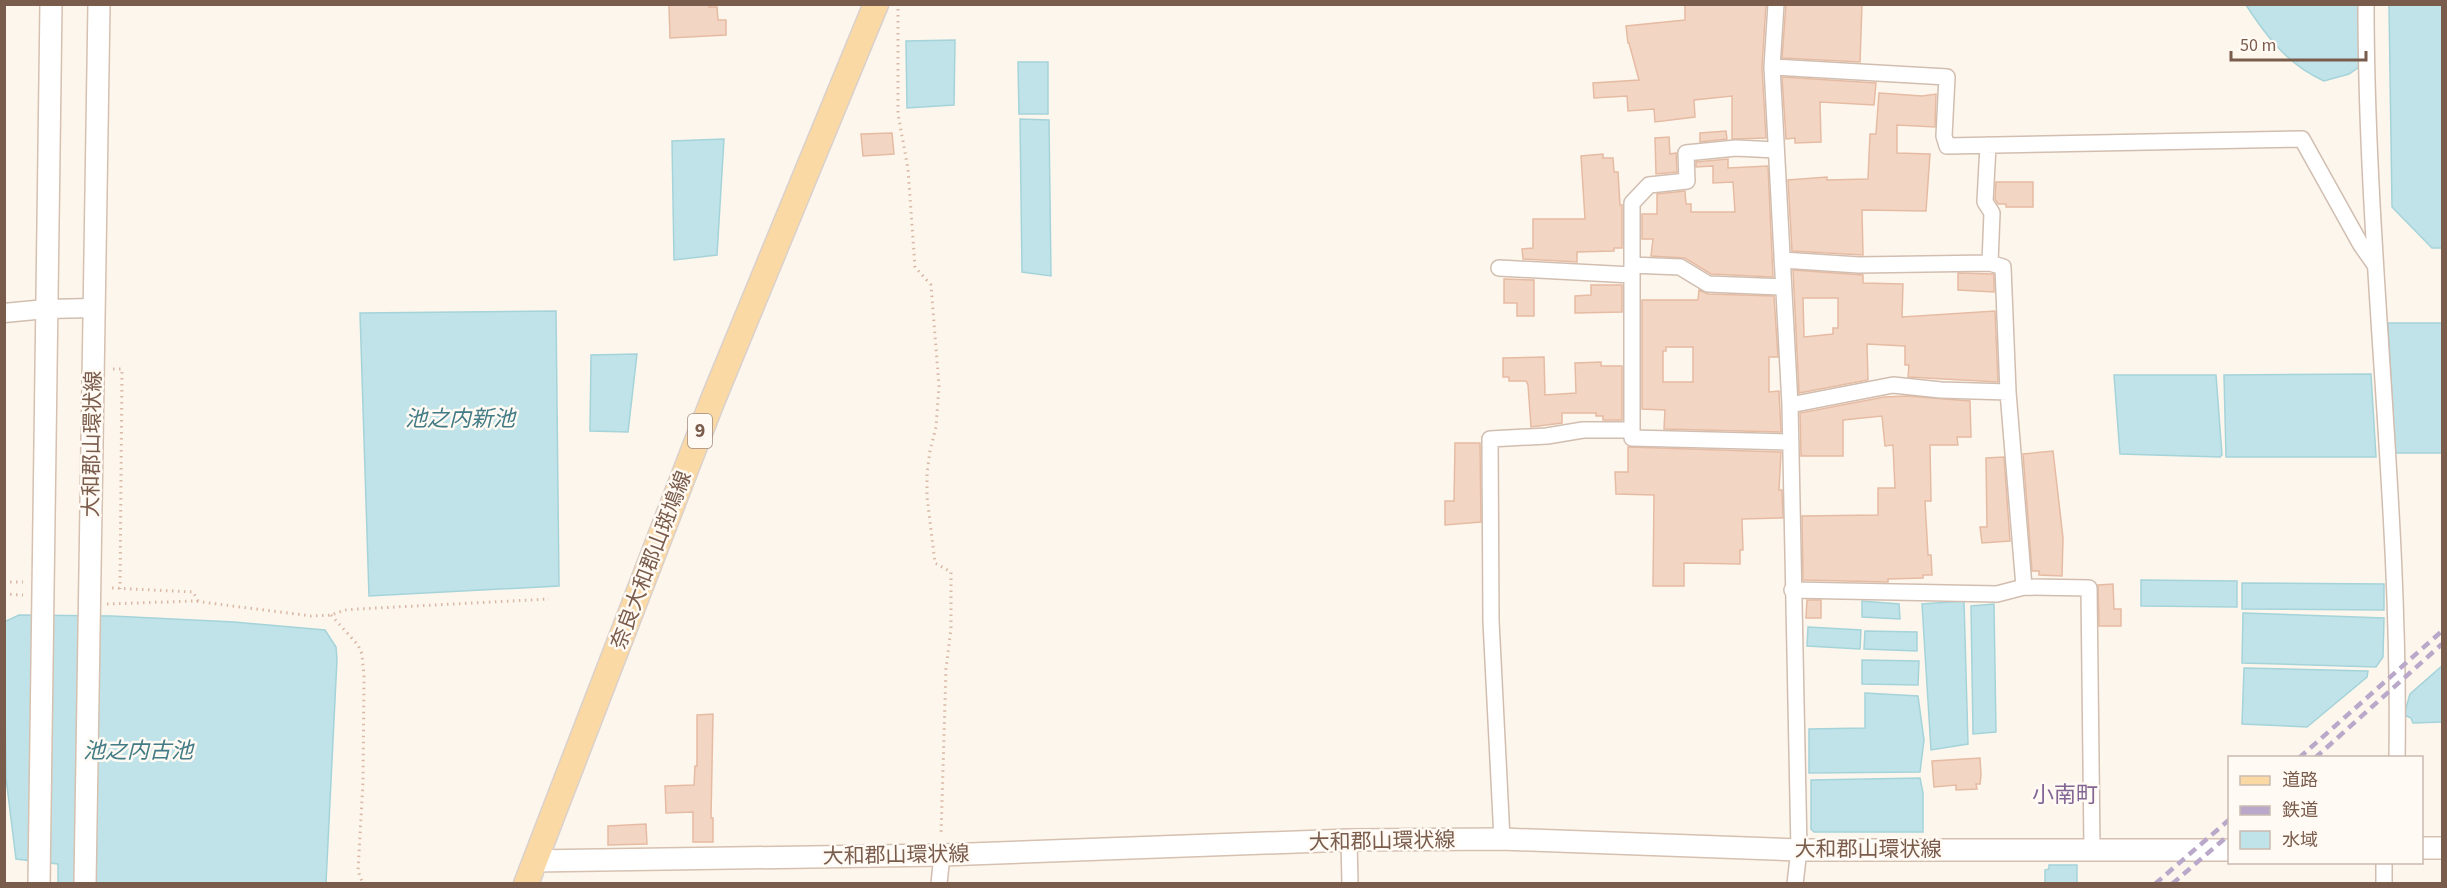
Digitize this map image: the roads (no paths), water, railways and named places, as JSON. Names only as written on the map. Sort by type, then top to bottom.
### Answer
[{"type":"main road","points":[[39,874],[51,4]]},
{"type":"main road","name":"大和郡山環状線","points":[[85,884],[99,4]]},
{"type":"main road","name":"奈良大和郡山斑鳩線","points":[[530,872],[712,402],[876,4]]},
{"type":"main road","name":"大和郡山環状線","points":[[530,872],[1349,840],[1502,839],[1799,850],[2092,848],[2228,850]]},
{"type":"main road","points":[[2423,848],[2442,848]]},
{"type":"street","points":[[1776,4],[1772,67],[1791,442],[1792,590],[1799,850],[1795,884]]},
{"type":"street","points":[[2366,4],[2366,87],[2375,265],[2389,461],[2398,689],[2397,756]]},
{"type":"street","points":[[1772,67],[1947,77],[1944,136],[1947,146],[2302,139],[2361,245],[2375,265]]},
{"type":"street","points":[[1988,145],[1985,202],[1992,213],[1990,263]]},
{"type":"street","points":[[1776,150],[1736,148],[1686,153],[1687,181],[1649,185],[1632,203],[1632,438],[1791,442]]},
{"type":"street","points":[[1782,260],[1859,265],[1990,263],[2003,267],[2008,392],[2024,587]]},
{"type":"street","points":[[1499,268],[1632,270],[1680,267],[1708,284],[1783,287]]},
{"type":"street","points":[[4,313],[94,308]]},
{"type":"street","points":[[1790,405],[1893,385],[1941,390],[2008,392]]},
{"type":"street","points":[[1502,839],[1491,621],[1490,439],[1546,436],[1583,430],[1632,430]]},
{"type":"street","points":[[1792,590],[1997,594],[2024,587],[2089,588],[2092,848]]},
{"type":"street","points":[[1349,840],[1350,884]]},
{"type":"street","points":[[939,884],[942,855]]},
{"type":"street","points":[[2384,864],[2384,884]]},
{"type":"water","points":[[2246,5],[2362,5],[2362,52],[2359,67],[2349,74],[2324,81],[2311,74],[2279,49]]},
{"type":"water","points":[[2389,5],[2442,5],[2442,248],[2432,248],[2392,207]]},
{"type":"water","points":[[955,40],[954,105],[907,108],[906,41]]},
{"type":"water","points":[[1018,62],[1048,62],[1048,114],[1019,114]]},
{"type":"water","points":[[1020,119],[1049,120],[1051,276],[1022,272]]},
{"type":"water","points":[[724,139],[717,255],[674,260],[672,141]]},
{"type":"water","name":"池之内新池","points":[[556,311],[559,586],[369,596],[360,313]]},
{"type":"water","points":[[2388,323],[2442,323],[2442,453],[2395,453]]},
{"type":"water","points":[[637,354],[628,432],[590,431],[591,355]]},
{"type":"water","points":[[2371,374],[2376,457],[2226,457],[2224,375]]},
{"type":"water","points":[[2114,375],[2216,375],[2222,455],[2220,457],[2120,454]]},
{"type":"water","points":[[2141,580],[2237,581],[2237,607],[2141,606]]},
{"type":"water","points":[[2242,583],[2384,584],[2384,610],[2242,609]]},
{"type":"water","points":[[1862,601],[1899,604],[1900,619],[1862,617]]},
{"type":"water","points":[[1964,601],[1968,744],[1931,750],[1922,604]]},
{"type":"water","points":[[1994,604],[1996,732],[1973,734],[1971,606]]},
{"type":"water","points":[[2243,613],[2384,618],[2383,657],[2376,667],[2242,663]]},
{"type":"water","name":"池之内古池","points":[[19,615],[112,616],[234,622],[325,630],[336,647],[337,659],[326,883],[58,883],[58,864],[16,859],[6,778],[4,622]]},
{"type":"water","points":[[1808,627],[1861,630],[1860,649],[1807,646]]},
{"type":"water","points":[[1865,631],[1917,632],[1917,651],[1864,649]]},
{"type":"water","points":[[1862,660],[1919,661],[1918,685],[1862,684]]},
{"type":"water","points":[[2442,666],[2442,722],[2413,723],[2411,718],[2404,715],[2410,694]]},
{"type":"water","points":[[2244,668],[2368,671],[2367,677],[2307,727],[2242,724]]},
{"type":"water","points":[[1865,693],[1918,696],[1924,740],[1920,772],[1809,773],[1809,729],[1865,728]]},
{"type":"water","points":[[1920,778],[1923,793],[1923,832],[1814,832],[1811,829],[1811,780]]},
{"type":"water","points":[[2049,865],[2077,865],[2077,883],[2045,883],[2045,870],[2049,869]]},
{"type":"railway","points":[[2301,756],[2442,631]]},
{"type":"railway","points":[[2317,756],[2442,644]]},
{"type":"railway","points":[[2155,884],[2228,821]]},
{"type":"railway","points":[[2172,884],[2228,836]]},
{"type":"district","name":"小南町","points":[[2065,795]]}]
